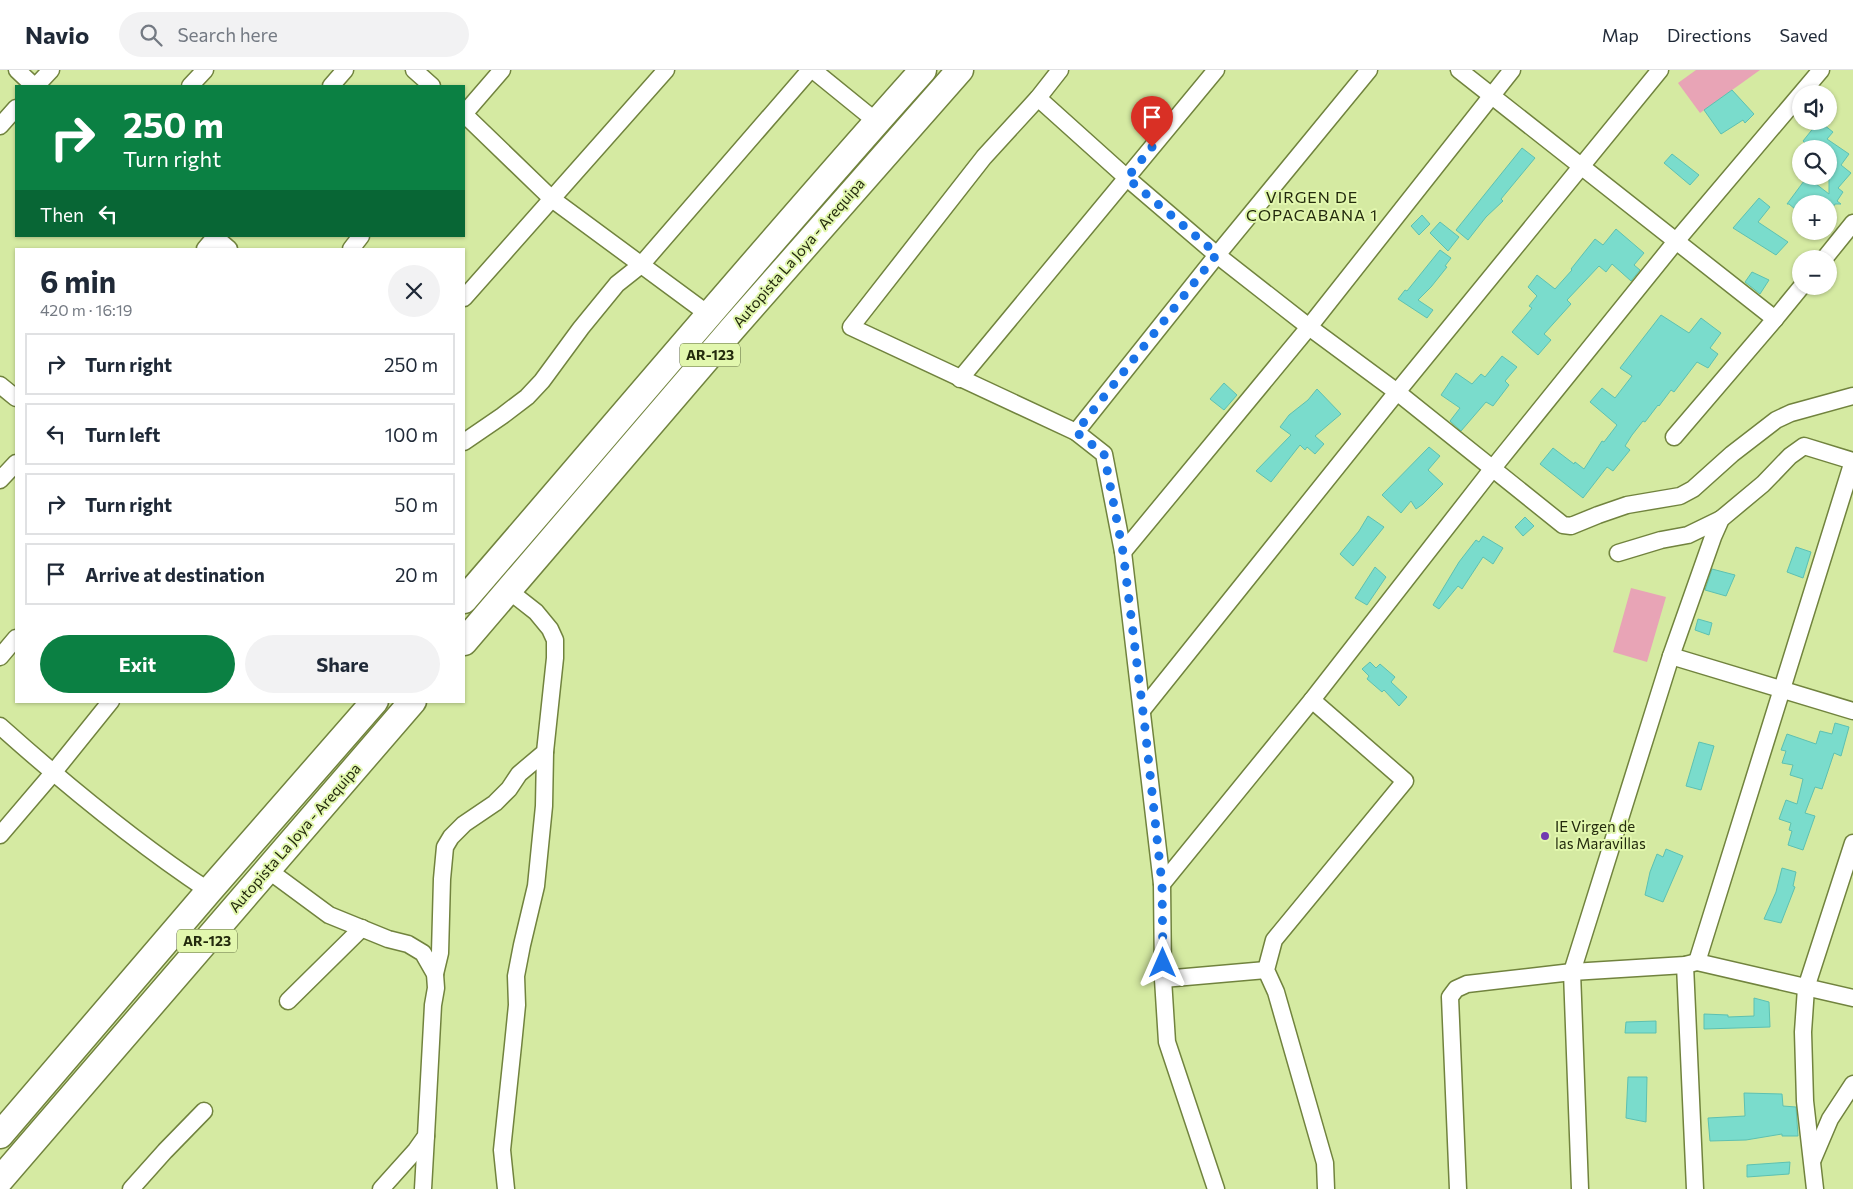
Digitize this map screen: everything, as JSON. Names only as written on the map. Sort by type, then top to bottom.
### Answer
[{"type":"main road","name":"Autopista La Joya - Arequipa","points":[[465,599],[572,476],[708,314],[923,70]]},
{"type":"main road","name":"Autopista La Joya - Arequipa","points":[[465,641],[727,336],[960,70]]},
{"type":"main road","name":"Autopista La Joya - Arequipa","points":[[0,1135],[373,703]]},
{"type":"main road","name":"Autopista La Joya - Arequipa","points":[[0,1180],[411,703]]},
{"type":"street","points":[[17,70],[34,85]]},
{"type":"street","points":[[36,85],[51,70]]},
{"type":"street","points":[[191,85],[205,70]]},
{"type":"street","points":[[332,85],[344,70]]},
{"type":"street","points":[[414,70],[431,85]]},
{"type":"street","points":[[465,113],[502,70]]},
{"type":"street","points":[[465,297],[666,70]]},
{"type":"street","points":[[465,441],[502,416],[526,397],[542,381],[580,328],[617,284],[641,265],[812,70],[876,122]]},
{"type":"street","points":[[1060,70],[1038,98],[984,158],[851,327],[1076,432],[1104,454],[1123,552],[1143,709],[1162,884],[1163,979],[1167,1042],[1216,1189]]},
{"type":"street","points":[[960,379],[1216,70]]},
{"type":"street","points":[[1076,432],[1217,254],[1369,70]]},
{"type":"street","points":[[1459,70],[1775,319]]},
{"type":"street","points":[[1123,552],[1309,327],[1512,70]]},
{"type":"street","points":[[1143,709],[1397,392],[1660,70]]},
{"type":"street","points":[[1162,884],[1312,700],[1493,468],[1677,240],[1821,70]]},
{"type":"street","points":[[1038,98],[1127,178],[1217,254],[1309,327],[1397,392],[1564,525],[1571,526],[1614,509],[1688,493],[1738,449],[1776,420],[1791,413],[1853,396]]},
{"type":"street","points":[[0,126],[15,109]]},
{"type":"street","points":[[465,115],[552,199],[708,314]]},
{"type":"street","points":[[1831,250],[1853,223]]},
{"type":"street","points":[[206,248],[215,237]]},
{"type":"street","points":[[217,237],[228,248]]},
{"type":"street","points":[[352,248],[360,237]]},
{"type":"street","points":[[1674,436],[1795,295]]},
{"type":"street","points":[[0,385],[15,397]]},
{"type":"street","points":[[1618,553],[1661,540],[1688,536],[1721,519],[1763,484],[1790,456],[1804,446],[1853,461],[1691,964],[1695,1189]]},
{"type":"street","points":[[0,480],[15,464]]},
{"type":"street","points":[[1580,1189],[1572,972],[1671,656],[1721,519]]},
{"type":"street","points":[[506,1189],[502,1150],[517,1005],[516,976],[536,886],[544,806],[545,752],[555,658],[555,640],[550,629],[536,612],[508,590]]},
{"type":"street","points":[[0,657],[15,639]]},
{"type":"street","points":[[1671,656],[1853,712]]},
{"type":"street","points":[[1312,700],[1405,781],[1274,940],[1266,970],[1276,992],[1325,1163],[1326,1189]]},
{"type":"street","points":[[0,835],[109,703]]},
{"type":"street","points":[[0,726],[53,773],[165,862],[209,891]]},
{"type":"street","points":[[434,974],[440,953],[445,847],[450,837],[464,824],[495,803],[519,774],[545,752]]},
{"type":"street","points":[[1815,1189],[1805,1101],[1803,1032],[1806,988],[1853,843]]},
{"type":"street","points":[[268,870],[329,916],[416,948],[426,958],[434,974],[436,988],[433,1004],[423,1189]]},
{"type":"street","points":[[288,1001],[362,928]]},
{"type":"street","points":[[1458,1189],[1450,997],[1456,989],[1467,984],[1572,972],[1691,964],[1853,998]]},
{"type":"street","points":[[1163,979],[1266,970]]},
{"type":"street","points":[[1813,1159],[1830,1119],[1853,1084]]},
{"type":"street","points":[[131,1189],[204,1111]]},
{"type":"street","points":[[381,1189],[426,1136]]},
{"type":"shaded area","points":[[1696,70],[1760,70],[1700,113],[1678,83]]},
{"type":"shaded area","points":[[1631,588],[1666,597],[1647,662],[1613,652]]},
{"type":"building","points":[[1732,90],[1754,114],[1745,123],[1743,120],[1721,134],[1704,110]]},
{"type":"building","points":[[1812,130],[1830,130],[1833,132],[1827,139],[1828,140],[1804,140]]},
{"type":"building","points":[[1837,146],[1849,154],[1841,165],[1851,173],[1838,188],[1843,192],[1837,201],[1837,195],[1794,195],[1801,185],[1817,185],[1829,194],[1829,185],[1837,185]]},
{"type":"building","points":[[1522,148],[1535,158],[1501,199],[1503,201],[1486,217],[1468,240],[1456,230]]},
{"type":"building","points":[[1672,154],[1699,175],[1690,185],[1664,163]]},
{"type":"building","points":[[1792,197],[1792,206],[1787,204]]},
{"type":"building","points":[[1759,198],[1770,207],[1758,222],[1788,242],[1776,255],[1733,228]]},
{"type":"building","points":[[1422,215],[1430,224],[1419,235],[1411,226]]},
{"type":"building","points":[[1440,222],[1459,237],[1448,251],[1430,233]]},
{"type":"building","points":[[1616,229],[1644,253],[1634,265],[1640,270],[1631,281],[1612,264],[1606,272],[1599,266],[1567,300],[1571,304],[1544,334],[1551,340],[1538,355],[1512,332],[1532,308],[1529,306],[1537,296],[1528,287],[1537,275],[1555,289],[1595,239],[1603,245]]},
{"type":"building","points":[[1440,250],[1451,258],[1445,266],[1447,267],[1418,300],[1433,310],[1427,318],[1398,299],[1405,290],[1407,291]]},
{"type":"building","points":[[1752,272],[1769,280],[1760,294],[1745,282]]},
{"type":"building","points":[[1661,315],[1689,333],[1701,318],[1721,333],[1710,348],[1718,354],[1708,368],[1697,362],[1674,392],[1671,390],[1632,435],[1625,446],[1630,450],[1613,471],[1607,467],[1583,498],[1540,464],[1553,448],[1584,469],[1602,441],[1604,442],[1617,425],[1590,402],[1602,388],[1615,398],[1632,376],[1620,368]]},
{"type":"building","points":[[1502,356],[1517,367],[1505,381],[1509,385],[1493,406],[1486,402],[1461,431],[1450,421],[1460,408],[1441,395],[1456,373],[1472,384],[1481,374],[1485,377]]},
{"type":"building","points":[[1224,383],[1237,395],[1224,410],[1210,399]]},
{"type":"building","points":[[1317,389],[1341,414],[1315,436],[1324,444],[1315,454],[1307,447],[1305,450],[1300,445],[1271,482],[1256,471],[1291,435],[1280,427],[1289,415],[1308,400]]},
{"type":"building","points":[[1429,447],[1440,456],[1428,470],[1443,484],[1416,509],[1411,501],[1401,513],[1382,495]]},
{"type":"building","points":[[1368,516],[1384,527],[1353,566],[1340,554],[1359,531]]},
{"type":"building","points":[[1525,517],[1534,526],[1523,536],[1515,527]]},
{"type":"building","points":[[1483,536],[1503,548],[1493,564],[1483,557],[1462,589],[1458,586],[1439,609],[1433,605],[1459,562],[1476,540],[1479,542]]},
{"type":"building","points":[[1796,547],[1811,552],[1803,578],[1787,572]]},
{"type":"building","points":[[1375,567],[1386,577],[1367,605],[1355,598]]},
{"type":"building","points":[[1712,569],[1735,575],[1726,596],[1705,590]]},
{"type":"building","points":[[1698,619],[1712,623],[1709,635],[1695,630]]},
{"type":"building","points":[[1370,662],[1376,668],[1380,664],[1395,677],[1391,682],[1407,697],[1399,706],[1384,690],[1382,692],[1367,679],[1369,676],[1362,669]]},
{"type":"building","points":[[1835,723],[1849,727],[1841,756],[1834,753],[1822,789],[1815,787],[1805,813],[1815,816],[1803,850],[1788,845],[1792,831],[1789,830],[1791,823],[1779,819],[1786,800],[1797,804],[1803,779],[1790,775],[1793,765],[1782,763],[1786,751],[1781,750],[1787,734],[1816,744],[1820,731],[1832,734]]},
{"type":"building","points":[[1699,742],[1714,746],[1701,790],[1686,786]]},
{"type":"building","points":[[1666,849],[1683,856],[1663,902],[1645,895],[1650,872],[1657,854],[1663,857]]},
{"type":"building","points":[[1782,868],[1796,872],[1793,886],[1795,887],[1781,923],[1764,919],[1776,892]]},
{"type":"building","points":[[1754,998],[1769,1002],[1770,1027],[1704,1029],[1704,1014],[1728,1015],[1728,1017],[1754,1016]]},
{"type":"building","points":[[1656,1021],[1656,1033],[1625,1033],[1626,1022]]},
{"type":"building","points":[[1628,1077],[1647,1077],[1646,1122],[1626,1118]]},
{"type":"building","points":[[1744,1093],[1782,1094],[1783,1106],[1796,1107],[1798,1136],[1782,1136],[1782,1134],[1746,1140],[1710,1141],[1708,1118],[1745,1116]]},
{"type":"building","points":[[1790,1162],[1789,1174],[1747,1177],[1747,1165]]},
{"type":"place","name":"IE Virgen de las Maravillas","points":[[1545,836]]},
{"type":"district","name":"VIRGEN DE COPACABANA 1","points":[[1312,206]]},
{"type":"route","points":[[1152,147],[1127,178],[1217,254],[1076,432],[1104,454],[1123,552],[1143,709],[1162,884],[1163,963]]}]
